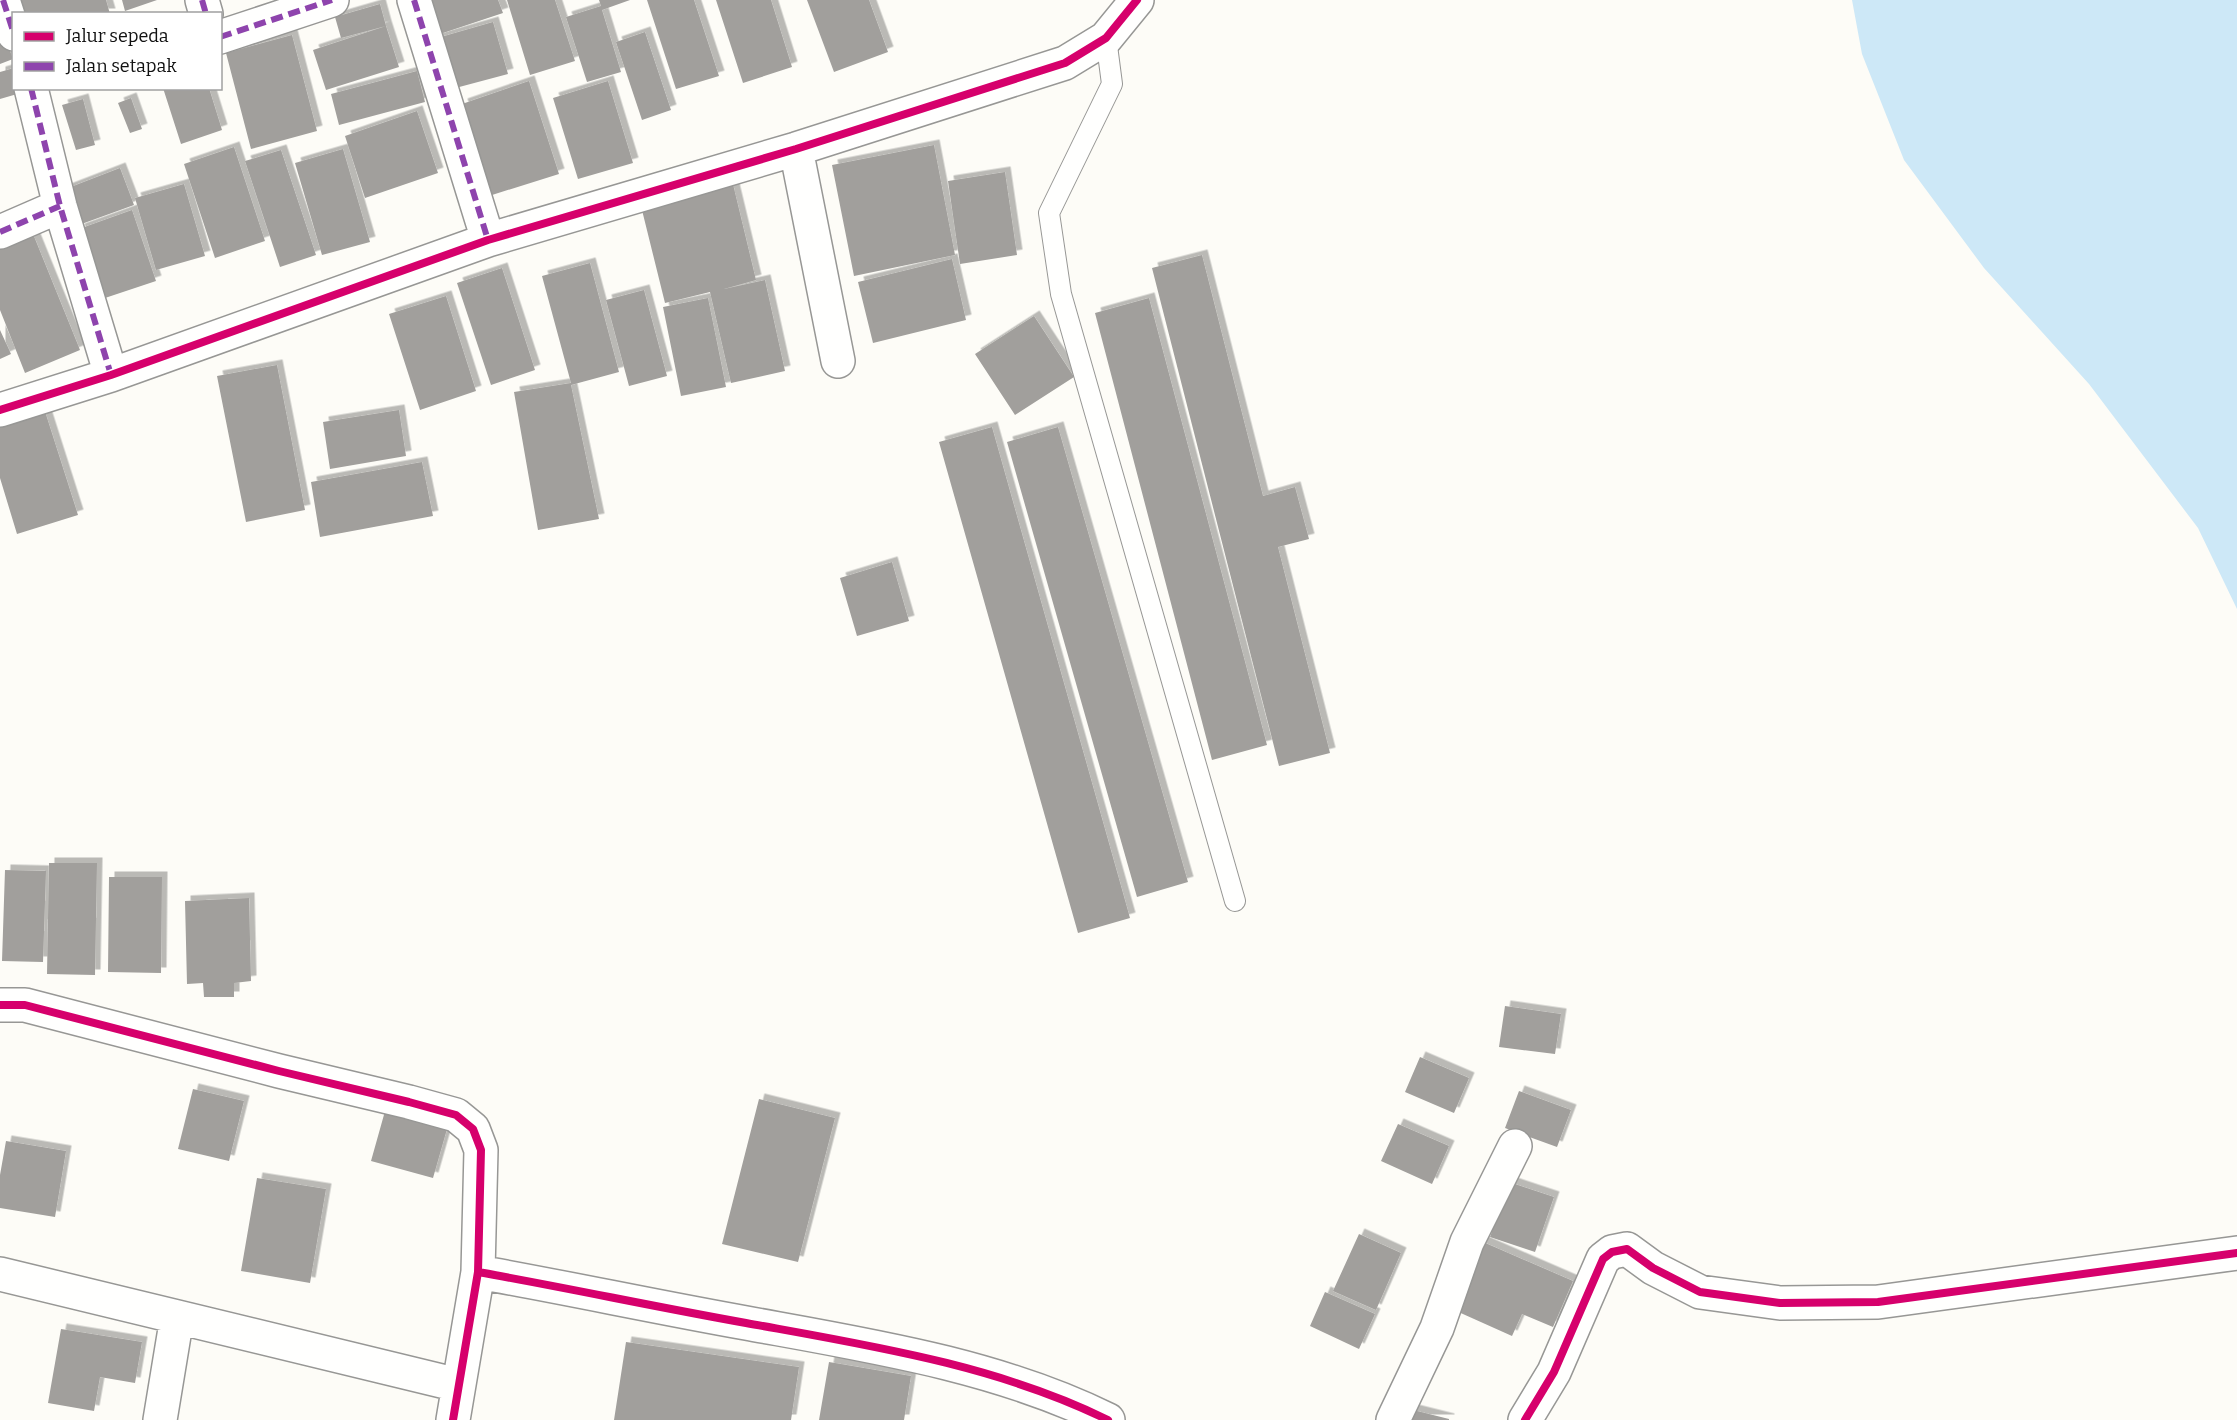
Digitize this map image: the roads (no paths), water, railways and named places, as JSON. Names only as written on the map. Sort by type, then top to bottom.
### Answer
[{"type":"street","points":[[3,0],[12,28]]},
{"type":"street","points":[[222,35],[332,0]]},
{"type":"street","points":[[414,0],[488,240]]},
{"type":"street","points":[[0,410],[111,375],[488,240],[796,149],[1065,63],[1106,38],[1137,0]]},
{"type":"street","points":[[36,90],[60,206],[111,375]]},
{"type":"street","points":[[796,149],[838,361]]},
{"type":"street","points":[[0,232],[60,206]]},
{"type":"street","points":[[0,1005],[25,1005],[409,1102],[456,1115],[473,1129],[481,1150],[478,1272],[453,1420]]},
{"type":"street","points":[[1393,1420],[1437,1328],[1467,1242],[1515,1146]]},
{"type":"street","points":[[1526,1420],[1554,1372],[1603,1259],[1619,1249],[1627,1249],[1653,1268],[1700,1292],[1780,1303],[1878,1302],[2237,1253]]},
{"type":"street","points":[[478,1272],[849,1341],[963,1367],[1073,1403],[1108,1420]]},
{"type":"street","points":[[0,1274],[458,1385]]},
{"type":"street","points":[[160,1420],[177,1317]]},
{"type":"lane","points":[[1106,38],[1112,84],[1049,213],[1059,282],[1235,901]]},
{"type":"water","points":[[1852,0],[2237,0],[2237,609],[2198,528],[2089,384],[1984,268],[1904,160],[1862,54]]}]
